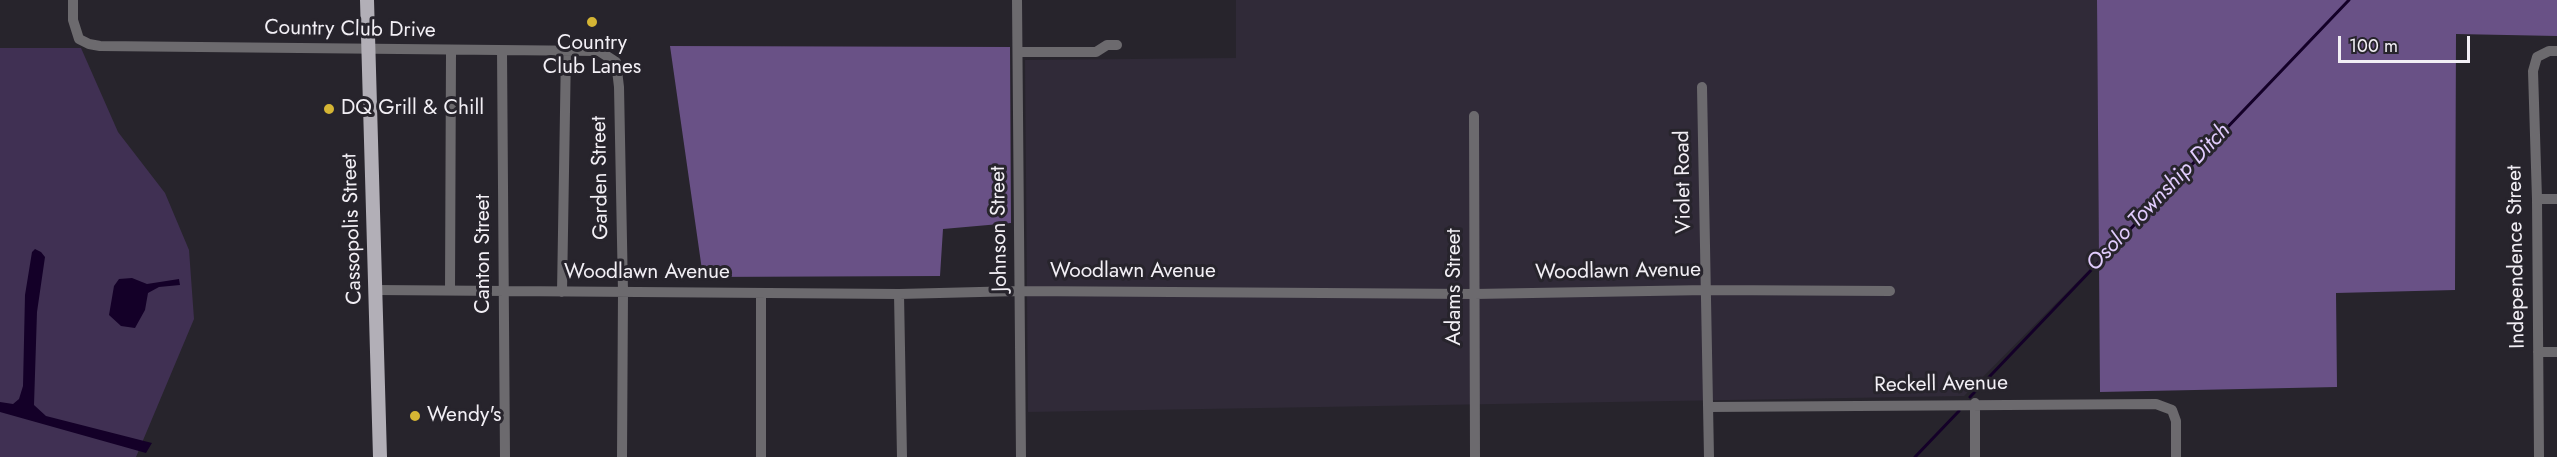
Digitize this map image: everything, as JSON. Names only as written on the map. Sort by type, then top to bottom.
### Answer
[{"type":"main road","name":"Cassopolis Street","points":[[367,0],[380,457]]},
{"type":"street","name":"Country Club Drive","points":[[73,0],[73,21],[79,39],[89,45],[600,51]]},
{"type":"street","name":"Johnson Street","points":[[1017,0],[1021,457]]},
{"type":"street","points":[[1017,52],[1096,52],[1107,45],[1118,45]]},
{"type":"street","points":[[450,290],[451,51]]},
{"type":"street","name":"Canton Street","points":[[502,51],[505,457]]},
{"type":"street","points":[[562,292],[566,51]]},
{"type":"street","name":"Garden Street","points":[[600,51],[616,62],[619,87],[623,292],[622,457]]},
{"type":"street","name":"Independence Street","points":[[2539,457],[2537,199],[2533,71],[2537,57],[2549,51],[2557,51]]},
{"type":"street","name":"Violet Road","points":[[1702,87],[1704,273],[1707,290],[1709,407],[1708,457]]},
{"type":"street","name":"Adams Street","points":[[1474,116],[1475,457]]},
{"type":"street","points":[[2537,199],[2557,199]]},
{"type":"street","name":"Woodlawn Avenue","points":[[376,290],[899,294],[1020,291],[1474,294],[1707,290],[1890,291]]},
{"type":"street","points":[[761,293],[761,457]]},
{"type":"street","points":[[899,294],[902,457]]},
{"type":"street","points":[[2538,352],[2557,352]]},
{"type":"street","points":[[1975,404],[1975,457]]},
{"type":"street","name":"Reckell Avenue","points":[[1709,407],[2156,404],[2172,410],[2176,421],[2176,457]]},
{"type":"shaded area","points":[[1236,0],[2097,0],[2099,260],[1964,396],[1028,412],[1025,60],[1236,58]]},
{"type":"shaded area","points":[[2097,0],[2557,0],[2557,36],[2456,34],[2455,290],[2336,293],[2337,387],[2100,392]]},
{"type":"shaded area","points":[[670,46],[1010,47],[1011,223],[943,229],[940,276],[703,277]]},
{"type":"shaded area","points":[[0,48],[81,48],[118,132],[165,193],[189,250],[194,319],[136,457],[0,457]]},
{"type":"shaded area","points":[[35,249],[45,257],[37,312],[34,405],[46,416],[152,443],[146,453],[0,412],[0,402],[13,404],[19,399],[23,386],[25,295],[32,252]]},
{"type":"shaded area","points":[[132,278],[147,284],[179,279],[180,285],[159,287],[148,293],[145,310],[135,328],[121,326],[109,315],[114,286],[119,279]]},
{"type":"waterway","name":"Osolo Township Ditch","points":[[1970,397],[2349,0]]},
{"type":"waterway","name":"Osolo Township Ditch","points":[[1915,457],[1959,411]]},
{"type":"place","name":"Country Club Lanes","points":[[592,22]]},
{"type":"place","name":"DQ Grill & Chill","points":[[329,109]]},
{"type":"place","name":"Wendy's","points":[[415,416]]}]
